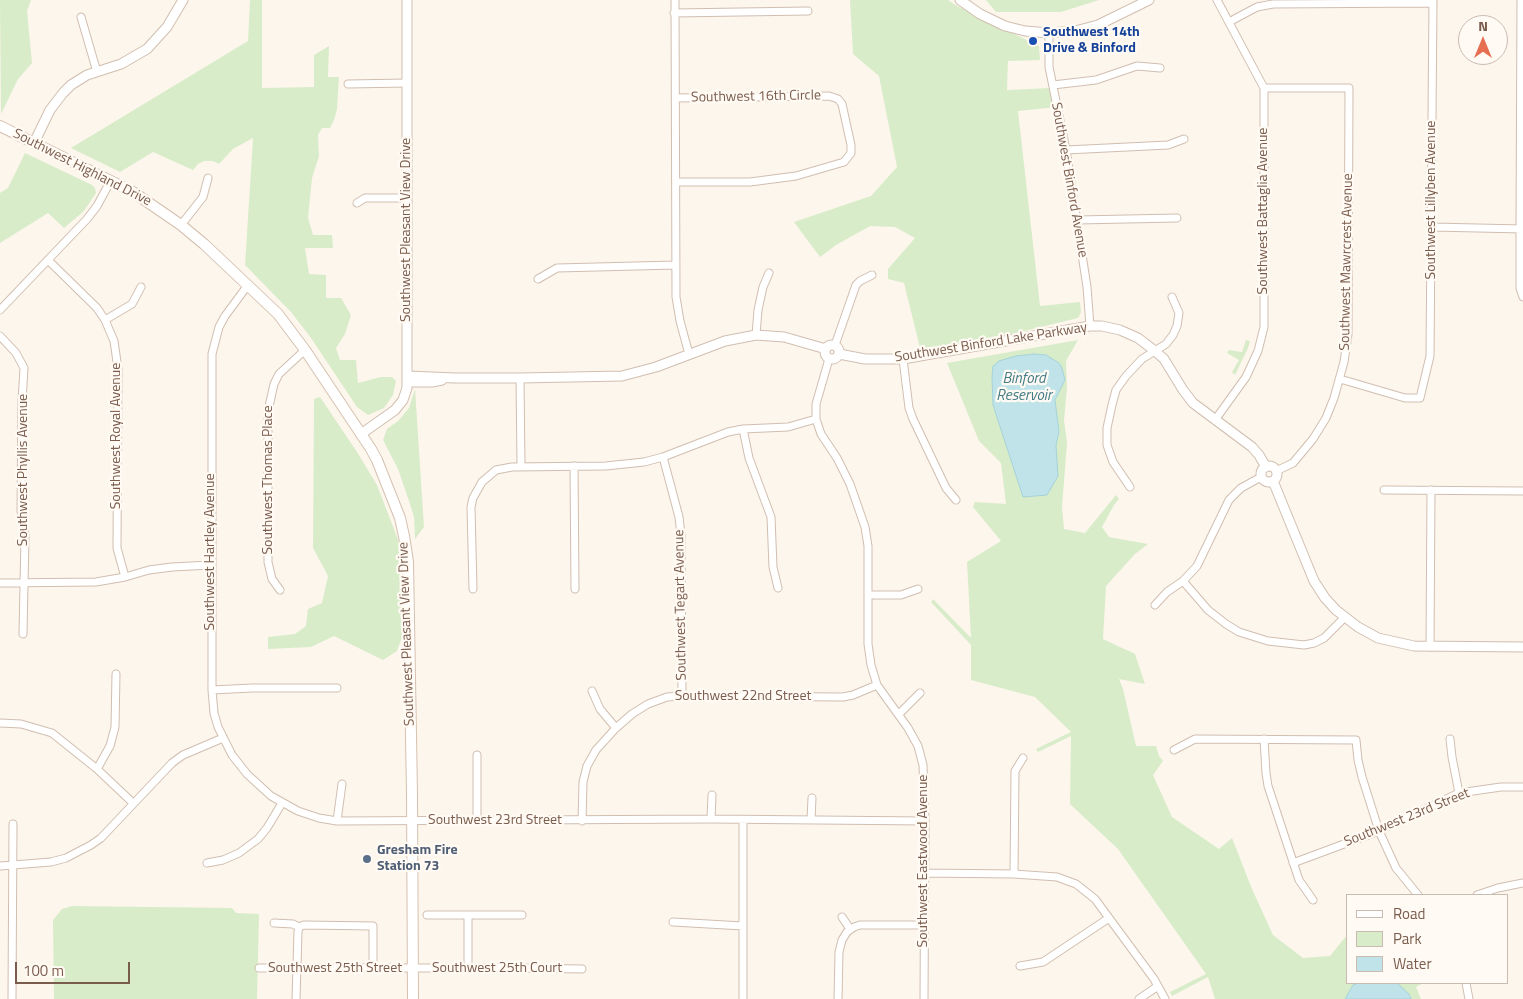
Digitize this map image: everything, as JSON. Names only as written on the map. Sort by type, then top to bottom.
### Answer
[{"type":"main road","name":"Southwest Highland Drive","points":[[0,126],[111,180],[156,207],[181,225],[248,284],[278,314],[305,350],[361,434]]},
{"type":"main road","name":"Southwest Pleasant View Drive","points":[[361,434],[377,460],[388,485],[400,518],[406,550],[412,820],[413,999]]},
{"type":"street","points":[[34,143],[50,110],[63,93],[79,79],[131,60],[147,49],[167,28],[183,0]]},
{"type":"street","name":"Southwest Pleasant View Drive","points":[[361,434],[395,410],[405,394],[408,379],[407,0]]},
{"type":"street","points":[[674,0],[676,265],[678,310],[689,354]]},
{"type":"street","points":[[960,0],[980,14],[1005,26],[1025,31],[1049,33],[1075,31],[1098,25],[1149,0]]},
{"type":"street","name":"Southwest Battaglia Avenue","points":[[1215,420],[1246,377],[1258,351],[1264,327],[1264,88],[1217,0]]},
{"type":"street","points":[[1521,0],[1520,288],[1523,297]]},
{"type":"street","points":[[1229,22],[1257,8],[1273,4],[1433,1]]},
{"type":"street","name":"Southwest Lillyben Avenue","points":[[1340,379],[1406,398],[1420,398],[1431,346],[1433,1]]},
{"type":"street","points":[[674,13],[808,11]]},
{"type":"street","points":[[81,17],[97,72]]},
{"type":"street","name":"Southwest Binford Avenue","points":[[1049,33],[1049,67],[1066,150],[1087,287],[1090,326]]},
{"type":"street","points":[[1053,85],[1096,80],[1137,66],[1160,68]]},
{"type":"street","points":[[348,84],[406,83]]},
{"type":"street","name":"Southwest Mawrcrest Avenue","points":[[1264,88],[1349,88],[1348,334],[1340,379],[1326,418],[1314,439],[1292,463],[1276,471]]},
{"type":"street","name":"Southwest 16th Circle","points":[[676,98],[829,96],[838,99],[842,104],[851,153],[844,162],[796,176],[750,182],[676,182]]},
{"type":"street","points":[[1066,150],[1168,145],[1184,139]]},
{"type":"street","points":[[181,225],[203,197],[208,178]]},
{"type":"street","points":[[0,310],[92,212],[111,180]]},
{"type":"street","points":[[357,203],[364,198],[407,198]]},
{"type":"street","points":[[1077,220],[1177,218]]},
{"type":"street","points":[[1432,227],[1521,229]]},
{"type":"street","name":"Southwest Royal Avenue","points":[[48,260],[90,300],[105,320],[117,355],[117,542],[125,577]]},
{"type":"street","points":[[538,279],[556,268],[676,265]]},
{"type":"street","points":[[756,335],[758,310],[768,273]]},
{"type":"street","points":[[835,345],[856,285],[872,275]]},
{"type":"street","name":"Southwest Hartley Avenue","points":[[248,284],[219,326],[212,354],[212,690],[214,713],[223,738],[232,755],[247,774],[271,796],[282,803]]},
{"type":"street","points":[[105,320],[132,304],[141,288]]},
{"type":"street","points":[[1130,487],[1109,452],[1106,438],[1114,395],[1142,359],[1166,344],[1177,326],[1180,313],[1172,297]]},
{"type":"street","name":"Southwest Binford Lake Parkway","points":[[839,354],[865,359],[903,359],[1090,326],[1127,332],[1156,351],[1164,359],[1188,398],[1201,410],[1252,447],[1266,467]]},
{"type":"street","points":[[408,379],[609,377],[628,375],[656,368],[725,341],[756,335],[784,337],[826,349],[835,345]]},
{"type":"street","name":"Southwest Phyllis Avenue","points":[[0,336],[16,353],[24,368],[22,401],[22,517],[25,536],[23,634]]},
{"type":"street","points":[[830,359],[835,359],[839,354],[839,349],[835,345]]},
{"type":"street","points":[[826,349],[825,354],[830,359]]},
{"type":"street","name":"Southwest Thomas Place","points":[[280,590],[272,579],[268,562],[268,411],[274,384],[279,374],[305,350]]},
{"type":"street","points":[[473,589],[471,507],[473,498],[488,475],[505,467],[623,465],[663,457],[743,428],[788,427],[816,419],[816,404],[830,359]]},
{"type":"street","points":[[903,359],[908,399],[913,419],[946,488],[956,500]]},
{"type":"street","points":[[520,378],[521,466]]},
{"type":"street","name":"Southwest Eastwood Avenue","points":[[816,419],[824,440],[837,458],[850,484],[865,527],[868,546],[868,644],[871,665],[877,685],[911,734],[921,755],[924,777],[924,999]]},
{"type":"street","points":[[743,428],[749,458],[771,517],[773,567],[778,588]]},
{"type":"street","name":"Southwest Tegart Avenue","points":[[663,457],[679,518],[681,535],[682,696]]},
{"type":"street","points":[[574,466],[575,589]]},
{"type":"street","points":[[1272,466],[1276,471],[1277,477],[1273,481],[1266,482],[1261,477],[1261,471],[1266,467],[1272,466]]},
{"type":"street","points":[[1156,606],[1167,592],[1183,581],[1196,566],[1229,500],[1241,488],[1261,477]]},
{"type":"street","points":[[1273,481],[1314,581],[1325,598],[1344,618],[1378,638],[1403,645],[1430,647],[1523,647]]},
{"type":"street","points":[[1384,490],[1523,490]]},
{"type":"street","points":[[1430,490],[1430,647]]},
{"type":"street","points":[[0,583],[96,582],[125,577],[149,570],[211,565]]},
{"type":"street","points":[[1183,581],[1208,610],[1226,624],[1239,632],[1268,641],[1296,644],[1314,643],[1324,638],[1344,618]]},
{"type":"street","points":[[868,595],[901,595],[918,589]]},
{"type":"street","points":[[96,768],[110,746],[115,727],[116,674]]},
{"type":"street","name":"Southwest 22nd Street","points":[[582,821],[583,782],[587,766],[596,750],[616,728],[632,714],[648,704],[667,697],[682,696],[843,697],[853,696],[877,685]]},
{"type":"street","points":[[212,690],[337,688]]},
{"type":"street","points":[[592,691],[600,709],[616,728]]},
{"type":"street","points":[[898,714],[920,693]]},
{"type":"street","points":[[0,723],[21,724],[52,733],[96,768],[133,803]]},
{"type":"street","points":[[0,866],[51,862],[78,852],[101,838],[172,763],[183,755],[223,738]]},
{"type":"street","points":[[1174,750],[1195,739],[1356,740],[1362,777],[1379,831],[1396,868],[1417,894]]},
{"type":"street","points":[[1264,739],[1268,786],[1299,880],[1313,900]]},
{"type":"street","points":[[1450,739],[1459,794]]},
{"type":"street","points":[[477,755],[477,820]]},
{"type":"street","points":[[1014,874],[1015,771],[1023,758]]},
{"type":"street","points":[[337,821],[342,784]]},
{"type":"street","name":"Southwest 23rd Street","points":[[1293,863],[1379,831],[1459,794],[1494,787],[1523,787]]},
{"type":"street","points":[[711,820],[712,795]]},
{"type":"street","points":[[811,820],[812,798]]},
{"type":"street","points":[[207,863],[224,860],[239,853],[258,839],[268,828],[282,803]]},
{"type":"street","name":"Southwest 23rd Street","points":[[282,803],[310,815],[337,821],[924,821]]},
{"type":"street","points":[[743,820],[743,999]]},
{"type":"street","points":[[12,999],[13,824]]},
{"type":"street","points":[[924,873],[1014,874],[1057,877],[1076,884],[1095,899],[1158,986],[1165,999]]},
{"type":"street","points":[[1480,894],[1523,883]]},
{"type":"street","points":[[427,915],[522,915]]},
{"type":"street","points":[[468,915],[468,968]]},
{"type":"street","points":[[842,917],[850,929]]},
{"type":"street","points":[[1020,966],[1044,962],[1109,918]]},
{"type":"street","points":[[673,922],[743,926]]},
{"type":"street","points":[[274,924],[293,924],[299,927],[304,925],[373,926],[373,968]]},
{"type":"street","points":[[838,999],[839,952],[842,940],[850,929],[860,925],[924,925]]},
{"type":"street","points":[[296,999],[299,927]]},
{"type":"street","name":"Southwest 25th Street","points":[[259,968],[412,969]]},
{"type":"street","name":"Southwest 25th Court","points":[[412,969],[582,970]]},
{"type":"street","points":[[1466,984],[1469,999]]},
{"type":"street","points":[[1139,999],[1158,986]]},
{"type":"green space","points":[[0,0],[31,0],[27,11],[32,63],[18,79],[1,114]]},
{"type":"green space","points":[[250,0],[262,0],[262,88],[314,87],[314,55],[329,46],[328,77],[339,77],[337,109],[334,120],[330,128],[322,128],[318,135],[319,156],[312,178],[308,218],[313,235],[332,235],[333,248],[305,248],[309,274],[326,275],[326,298],[341,298],[351,315],[345,334],[336,348],[340,360],[356,360],[358,383],[381,377],[392,377],[396,381],[393,395],[384,408],[368,415],[357,407],[311,338],[291,312],[245,265],[253,138],[233,149],[219,164],[213,161],[204,161],[193,170],[153,152],[120,172],[71,148],[248,41]]},
{"type":"green space","points":[[850,0],[948,0],[1039,46],[1040,60],[1008,61],[1007,90],[1050,88],[1057,107],[1018,111],[1040,306],[1080,302],[1081,312],[1078,318],[922,356],[904,283],[888,279],[888,269],[915,238],[895,227],[870,226],[836,245],[820,257],[794,222],[871,196],[897,167],[879,76],[853,54]]},
{"type":"green space","points":[[986,0],[1099,0],[1061,12],[996,12]]},
{"type":"green space","points":[[25,153],[92,185],[96,193],[84,211],[64,228],[48,213],[0,243],[0,193],[8,188]]},
{"type":"green space","points":[[1078,340],[1066,361],[1067,388],[1064,420],[1067,443],[1062,507],[1064,529],[1085,533],[1116,495],[1119,499],[1102,527],[1109,537],[1148,544],[1135,554],[1106,586],[1103,639],[1135,654],[1145,684],[1119,679],[1136,746],[1156,746],[1159,756],[1163,761],[1153,775],[1172,817],[1219,849],[1232,838],[1273,935],[1303,958],[1330,956],[1346,936],[1346,984],[1421,984],[1416,987],[1421,999],[1215,999],[1208,977],[1172,996],[1170,992],[1206,974],[1118,849],[1070,804],[1071,736],[1038,752],[1036,749],[1071,732],[1035,697],[971,680],[971,645],[931,602],[933,599],[971,638],[967,562],[1001,541],[973,507],[975,502],[1006,504],[1001,463],[979,441],[947,363]]},
{"type":"green space","points":[[1246,340],[1250,341],[1248,348],[1235,375],[1232,372],[1239,360],[1227,353],[1229,350],[1242,352]]},
{"type":"green space","points":[[415,389],[424,527],[415,539],[414,517],[409,501],[398,469],[383,440],[387,429],[398,421],[409,408]]},
{"type":"green space","points":[[320,397],[377,485],[402,550],[405,629],[397,651],[383,660],[334,636],[311,647],[268,649],[268,637],[295,634],[306,626],[308,609],[322,603],[328,576],[313,548],[314,399]]},
{"type":"green space","points":[[72,906],[232,908],[236,913],[259,914],[257,999],[54,999],[53,920],[62,909]]},
{"type":"water","name":"Binford Reservoir","points":[[1046,355],[1059,363],[1065,380],[1055,400],[1059,432],[1056,445],[1058,476],[1047,495],[1023,497],[993,405],[992,377],[993,366],[999,361],[1016,356]]},
{"type":"water","points":[[1398,984],[1409,994],[1411,999],[1345,999],[1353,985]]},
{"type":"place","name":"Southwest 14th Drive & Binford","points":[[1033,41]]},
{"type":"place","name":"Gresham Fire Station 73","points":[[367,859]]}]
